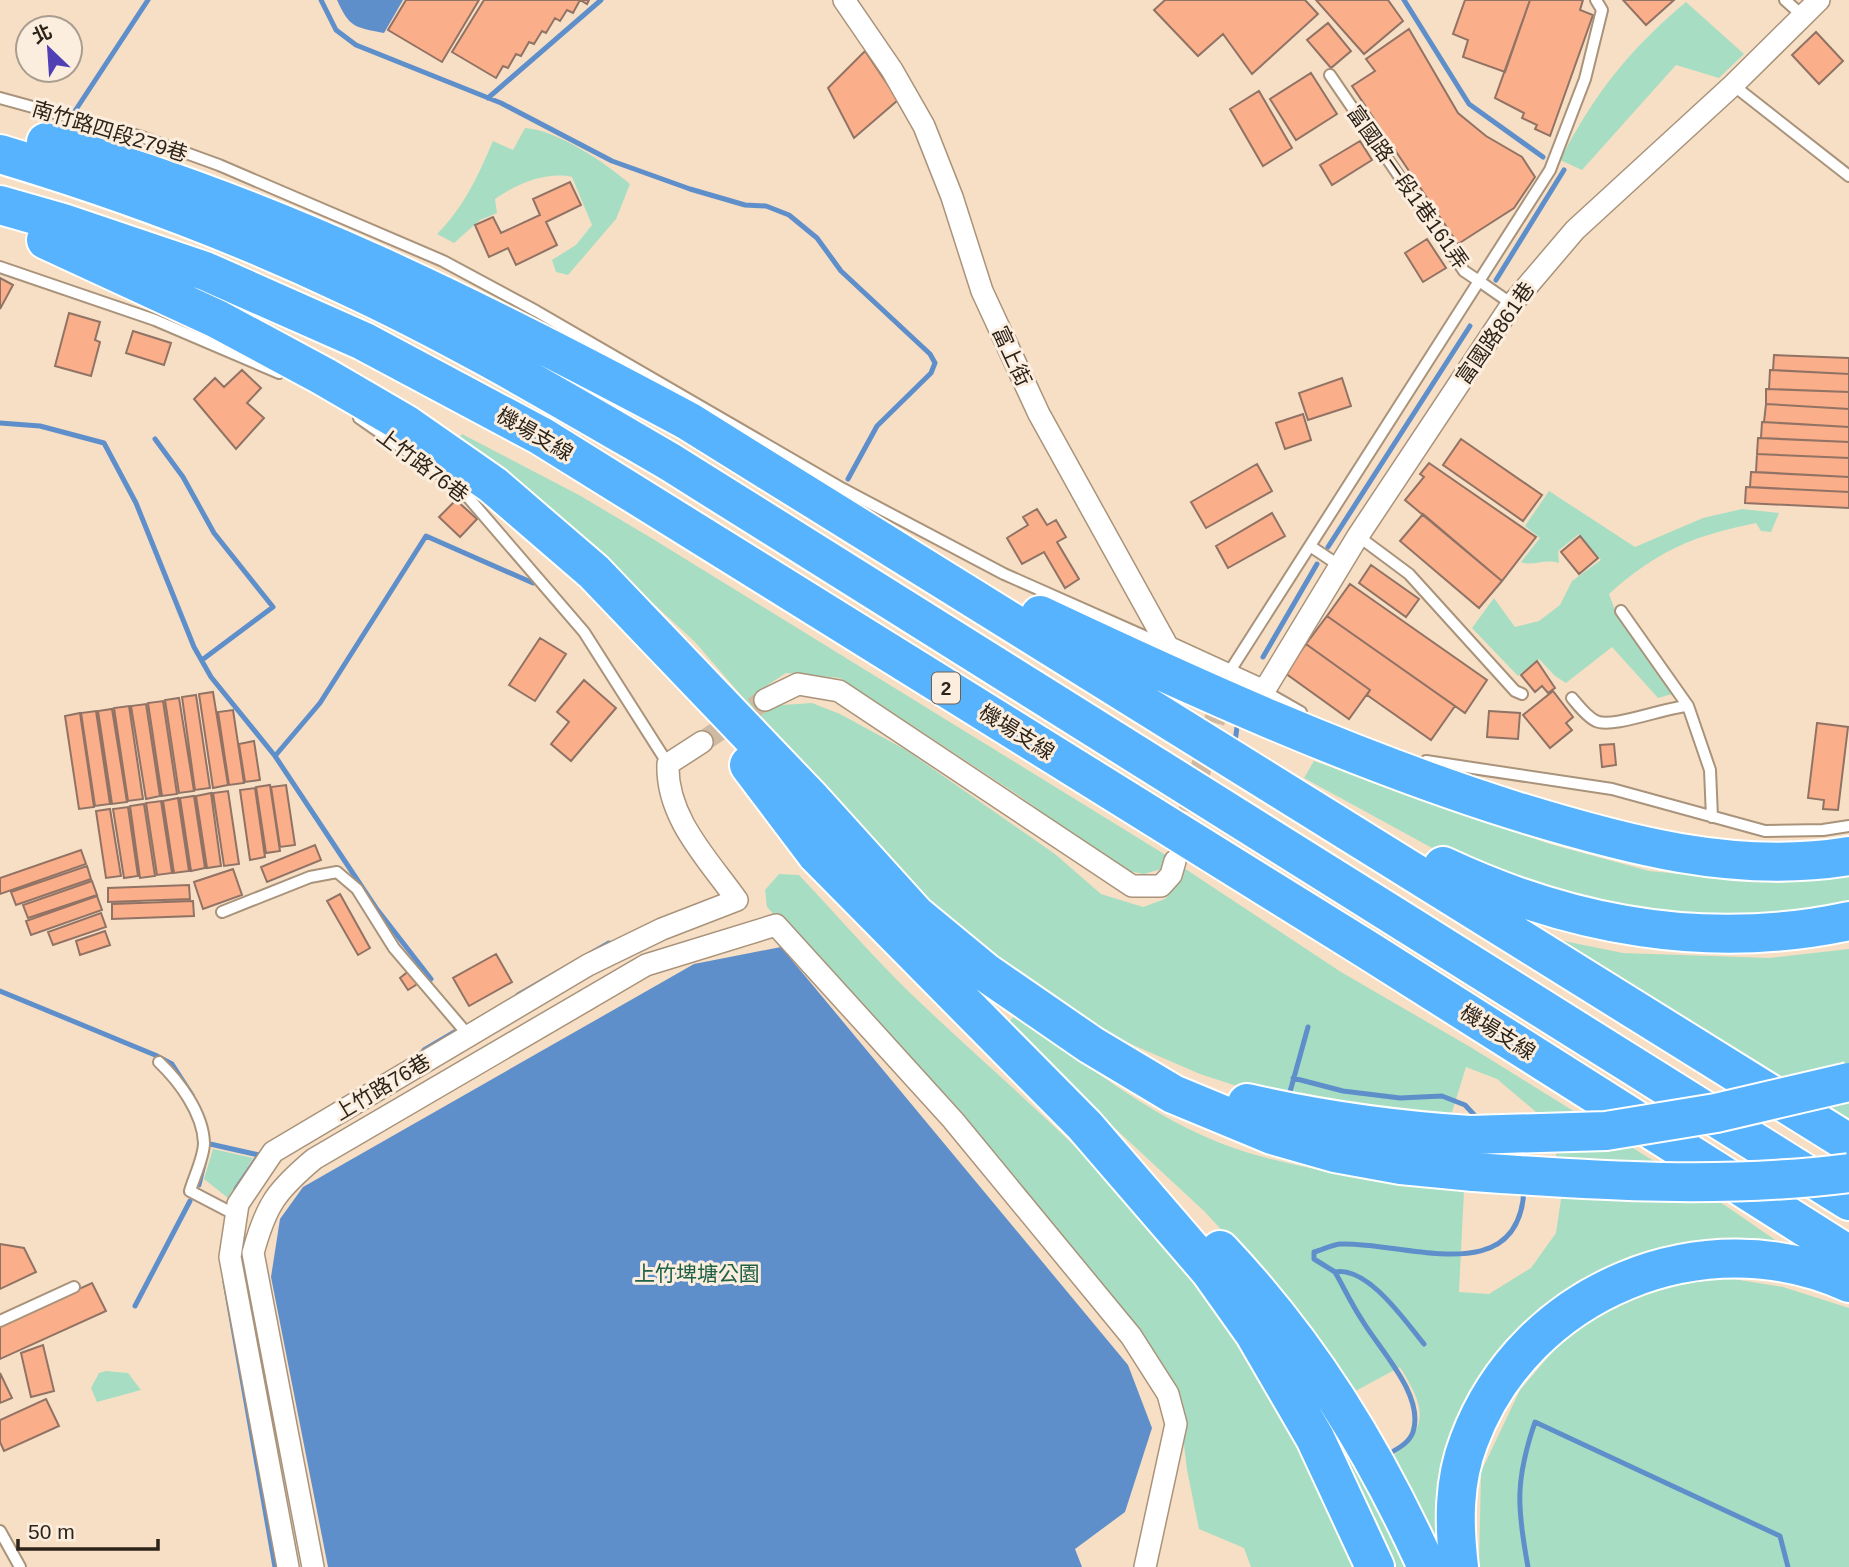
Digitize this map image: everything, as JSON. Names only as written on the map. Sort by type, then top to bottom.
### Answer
[{"type":"highway","points":[[0,131],[109,159],[205,193],[410,279],[515,328],[688,421],[1849,1143]]},
{"type":"highway","name":"機場支線","points":[[0,155],[78,178],[225,233],[343,284],[508,369],[670,462],[1849,1201]]},
{"type":"highway","name":"機場支線","points":[[0,205],[63,223],[205,271],[363,341],[541,436],[1378,956],[1849,1255]]},
{"type":"highway","points":[[0,218],[216,319],[407,425],[513,503],[594,572],[812,800],[916,915],[985,972],[1091,1045],[1173,1094],[1272,1135],[1348,1156],[1474,1172],[1672,1184],[1785,1181],[1849,1172]]},
{"type":"highway","points":[[850,521],[1151,667],[1308,727],[1437,785],[1638,846],[1731,859],[1769,861],[1849,856]]},
{"type":"highway","points":[[647,629],[817,855],[1085,1126],[1183,1237],[1254,1333],[1315,1438],[1375,1567]]},
{"type":"highway","points":[[1241,765],[1456,872],[1547,908],[1626,926],[1688,934],[1761,934],[1849,921]]},
{"type":"highway","points":[[1091,1045],[1233,1099],[1310,1118],[1391,1130],[1470,1135],[1606,1131],[1716,1113],[1849,1082]]},
{"type":"highway","points":[[1085,1126],[1168,1195],[1261,1294],[1314,1362],[1356,1425],[1397,1500],[1427,1567]]},
{"type":"highway","points":[[1459,1567],[1454,1525],[1468,1442],[1484,1409],[1506,1376],[1531,1346],[1574,1308],[1623,1280],[1670,1264],[1712,1259],[1761,1258],[1825,1273],[1849,1283]]},
{"type":"street","name":"富上街","points":[[844,0],[892,70],[924,126],[953,197],[982,291],[993,316],[1039,414],[1168,647]]},
{"type":"street","name":"富國路861巷","points":[[1264,691],[1358,536],[1512,304],[1575,230],[1733,85],[1819,0]]},
{"type":"street","points":[[1168,647],[1264,691]]},
{"type":"street","points":[[765,700],[798,684],[839,691],[1132,886],[1161,886],[1171,875],[1175,861]]},
{"type":"street","points":[[668,764],[702,742]]},
{"type":"street","name":"上竹路76巷","points":[[288,1567],[230,1257],[238,1204],[273,1152],[588,965],[662,929],[737,900],[678,817],[667,788],[668,764]]},
{"type":"street","points":[[313,1567],[253,1253],[264,1213],[285,1183],[314,1159],[646,965],[776,925],[953,1120],[1131,1336],[1168,1394],[1175,1424],[1145,1567]]},
{"type":"lane","name":"富國路一段1巷161弄","points":[[1330,75],[1464,271],[1479,281],[1550,170],[1585,79],[1602,10],[1596,0]]},
{"type":"lane","points":[[1786,0],[1803,16]]},
{"type":"lane","points":[[1733,85],[1849,176]]},
{"type":"lane","name":"南竹路四段279巷","points":[[0,98],[142,136],[219,165],[443,261],[536,311],[868,502],[1004,574],[1168,647]]},
{"type":"lane","points":[[0,267],[155,320],[292,378]]},
{"type":"lane","points":[[1228,674],[1479,281],[1512,304]]},
{"type":"lane","name":"上竹路76巷","points":[[350,412],[461,489],[584,632],[668,764]]},
{"type":"lane","points":[[1358,536],[1409,574],[1515,691],[1522,694]]},
{"type":"lane","points":[[1310,546],[1340,566]]},
{"type":"lane","points":[[1621,611],[1688,706],[1710,770],[1712,817]]},
{"type":"lane","points":[[1264,691],[1308,727]]},
{"type":"lane","points":[[1572,698],[1596,721],[1612,723],[1671,707],[1688,706]]},
{"type":"lane","points":[[1340,734],[1363,744]]},
{"type":"lane","points":[[1411,757],[1435,764],[1612,789],[1765,831],[1824,830],[1849,826]]},
{"type":"lane","points":[[222,912],[310,877],[337,872],[357,889],[394,948],[469,1036]]},
{"type":"lane","points":[[159,1062],[177,1080],[195,1114],[204,1143],[190,1191],[236,1215]]},
{"type":"lane","points":[[0,1321],[74,1287]]},
{"type":"lane","points":[[0,1531],[19,1567]]},
{"type":"green space","points":[[1686,2],[1744,54],[1719,78],[1676,65],[1582,170],[1560,160],[1586,114],[1614,74],[1665,20]]},
{"type":"green space","points":[[525,128],[566,141],[630,184],[616,219],[568,275],[556,272],[552,260],[576,245],[592,225],[572,177],[542,177],[512,188],[495,199],[497,213],[480,220],[454,243],[437,234],[463,202],[493,141],[513,150]]},
{"type":"green space","points":[[462,434],[579,495],[653,539],[1169,857],[1165,868],[1144,874],[1122,870],[1018,795],[840,678],[786,673],[754,694],[767,706],[812,703],[840,714],[906,750],[1055,854],[1101,894],[1143,907],[1165,899],[1179,883],[1175,874],[1181,866],[1341,972],[1472,1048],[1726,1206],[1787,1248],[1767,1246],[1508,1344],[1448,1567],[1389,1459],[1411,1437],[1420,1417],[1415,1395],[1400,1367],[1350,1394],[1271,1284],[1205,1212],[1005,1026],[1017,1013],[1127,1093],[1186,1128],[1217,1142],[1302,1166],[1464,1191],[1459,1292],[1489,1294],[1531,1268],[1556,1233],[1561,1199],[1556,1154],[1535,1111],[1497,1079],[1466,1067],[1449,1122],[1283,1101],[1200,1074],[1133,1045],[1061,1009],[900,879],[695,642],[607,561],[457,441]]},
{"type":"green space","points":[[1549,491],[1635,547],[1703,518],[1742,509],[1779,513],[1771,532],[1761,531],[1756,523],[1713,533],[1660,556],[1609,594],[1616,613],[1672,694],[1658,698],[1612,647],[1566,683],[1539,659],[1518,676],[1472,628],[1494,598],[1515,627],[1539,621],[1560,605],[1572,581],[1601,560],[1579,534],[1558,551],[1559,563],[1521,562],[1540,538],[1525,526]]},
{"type":"green space","points":[[1314,761],[1550,844],[1649,871],[1779,883],[1849,876],[1849,905],[1725,918],[1618,908],[1454,860],[1304,778]]},
{"type":"green space","points":[[779,874],[799,875],[904,987],[1052,1124],[1137,1211],[1202,1292],[1259,1380],[1309,1472],[1352,1567],[1251,1567],[1244,1548],[1199,1529],[1187,1470],[1180,1411],[813,957],[767,907],[765,890]]},
{"type":"green space","points":[[1554,939],[1623,953],[1769,958],[1849,949],[1849,1120]]},
{"type":"green space","points":[[213,1149],[253,1158],[228,1198],[204,1179]]},
{"type":"green space","points":[[1702,1274],[1783,1287],[1849,1308],[1849,1567],[1479,1567],[1481,1472],[1520,1390],[1571,1330],[1635,1292]]},
{"type":"green space","points":[[1287,1357],[1334,1413],[1411,1567],[1396,1567],[1329,1429]]},
{"type":"green space","points":[[99,1373],[128,1373],[141,1390],[97,1402],[91,1388]]},
{"type":"water","points":[[337,0],[403,0],[384,33],[354,25]]},
{"type":"water","name":"上竹埤塘公園","points":[[781,947],[1128,1365],[1152,1428],[1125,1512],[1075,1549],[1082,1567],[328,1567],[271,1277],[280,1219],[303,1187],[694,964]]},
{"type":"building","points":[[406,0],[479,0],[442,62],[388,30]]},
{"type":"building","points":[[484,0],[580,0],[573,13],[567,10],[560,21],[555,18],[546,33],[542,31],[534,44],[529,42],[521,56],[516,54],[508,68],[503,66],[496,78],[452,52]]},
{"type":"building","points":[[1165,0],[1305,0],[1318,14],[1252,74],[1223,34],[1198,56],[1154,10]]},
{"type":"building","points":[[1316,0],[1388,0],[1403,21],[1364,54]]},
{"type":"building","points":[[1465,0],[1530,0],[1505,72],[1463,57],[1468,40],[1453,34]]},
{"type":"building","points":[[1530,0],[1583,0],[1580,10],[1593,15],[1550,136],[1535,129],[1537,125],[1522,118],[1524,113],[1495,98]]},
{"type":"building","points":[[1623,0],[1674,0],[1646,25]]},
{"type":"building","points":[[1328,23],[1351,51],[1331,68],[1307,40]]},
{"type":"building","points":[[1409,29],[1458,113],[1486,136],[1522,157],[1535,177],[1514,208],[1458,244],[1352,86],[1375,71],[1366,59]]},
{"type":"building","points":[[1816,32],[1843,61],[1819,84],[1792,55]]},
{"type":"building","points":[[865,51],[898,100],[854,138],[828,88]]},
{"type":"building","points":[[1311,73],[1337,114],[1296,140],[1270,99]]},
{"type":"building","points":[[1259,91],[1292,148],[1263,166],[1230,109]]},
{"type":"building","points":[[1360,141],[1372,160],[1332,185],[1320,165]]},
{"type":"building","points":[[570,182],[581,205],[546,222],[557,245],[516,265],[508,248],[489,257],[475,225],[493,217],[501,233],[540,215],[533,199]]},
{"type":"building","points":[[1427,239],[1446,268],[1423,282],[1405,253]]},
{"type":"building","points":[[0,278],[13,285],[0,309]]},
{"type":"building","points":[[69,313],[100,322],[95,340],[100,342],[91,376],[55,366]]},
{"type":"building","points":[[133,331],[171,343],[164,365],[126,353]]},
{"type":"building","points":[[1774,355],[1849,358],[1849,374],[1773,370]]},
{"type":"building","points":[[242,370],[261,388],[247,403],[264,418],[236,449],[194,399],[215,378],[224,387]]},
{"type":"building","points":[[1770,370],[1849,374],[1849,392],[1769,389]]},
{"type":"building","points":[[1342,378],[1351,406],[1308,420],[1299,393]]},
{"type":"building","points":[[1766,389],[1849,392],[1849,409],[1766,404]]},
{"type":"building","points":[[1766,404],[1849,409],[1849,427],[1764,422]]},
{"type":"building","points":[[1303,414],[1311,440],[1285,449],[1276,423]]},
{"type":"building","points":[[1762,422],[1849,427],[1849,442],[1761,438]]},
{"type":"building","points":[[1758,438],[1849,442],[1849,458],[1757,454]]},
{"type":"building","points":[[1461,439],[1542,495],[1523,521],[1443,465]]},
{"type":"building","points":[[1757,454],[1849,458],[1849,477],[1756,472]]},
{"type":"building","points":[[1429,463],[1536,537],[1502,581],[1405,500],[1424,477],[1420,474]]},
{"type":"building","points":[[1257,464],[1272,491],[1206,528],[1191,502]]},
{"type":"building","points":[[1751,472],[1849,477],[1849,492],[1750,487]]},
{"type":"building","points":[[1746,487],[1849,492],[1849,508],[1745,503]]},
{"type":"building","points":[[456,500],[477,519],[460,537],[439,517]]},
{"type":"building","points":[[1037,509],[1047,525],[1056,520],[1066,537],[1057,542],[1079,579],[1065,588],[1044,552],[1022,564],[1007,538],[1028,525],[1023,517]]},
{"type":"building","points":[[1272,513],[1285,536],[1228,568],[1216,546]]},
{"type":"building","points":[[1423,514],[1502,581],[1479,608],[1400,541]]},
{"type":"building","points":[[1580,536],[1598,558],[1579,574],[1561,552]]},
{"type":"building","points":[[1371,565],[1419,599],[1406,617],[1359,583]]},
{"type":"building","points":[[1350,584],[1487,680],[1465,713],[1327,616]]},
{"type":"building","points":[[1327,616],[1455,706],[1431,740],[1367,695],[1370,690],[1306,644]]},
{"type":"building","points":[[540,638],[566,654],[535,701],[509,685]]},
{"type":"building","points":[[1306,644],[1370,690],[1349,719],[1285,673]]},
{"type":"building","points":[[1537,661],[1555,688],[1548,693],[1542,686],[1535,692],[1521,675]]},
{"type":"building","points":[[584,680],[616,708],[571,761],[551,744],[569,722],[557,712]]},
{"type":"building","points":[[1553,691],[1573,717],[1566,723],[1572,730],[1550,748],[1523,715]]},
{"type":"building","points":[[213,692],[228,785],[213,788],[199,694]]},
{"type":"building","points":[[196,695],[210,788],[195,790],[182,697]]},
{"type":"building","points":[[179,698],[194,791],[179,793],[165,700]]},
{"type":"building","points":[[163,701],[177,794],[162,796],[148,703]]},
{"type":"building","points":[[146,704],[160,796],[146,799],[131,706]]},
{"type":"building","points":[[129,706],[143,799],[128,801],[114,708]]},
{"type":"building","points":[[112,709],[127,802],[112,804],[98,711]]},
{"type":"building","points":[[233,710],[244,783],[229,785],[218,712]]},
{"type":"building","points":[[96,711],[110,804],[95,806],[81,713]]},
{"type":"building","points":[[1489,711],[1520,713],[1518,739],[1487,737]]},
{"type":"building","points":[[80,713],[94,807],[79,809],[65,716]]},
{"type":"building","points":[[1817,723],[1848,727],[1838,810],[1823,809],[1824,800],[1808,798]]},
{"type":"building","points":[[254,741],[260,780],[245,782],[239,744]]},
{"type":"building","points":[[1614,744],[1616,765],[1602,767],[1600,745]]},
{"type":"building","points":[[270,785],[280,851],[266,853],[256,787]]},
{"type":"building","points":[[286,785],[295,845],[280,847],[271,787]]},
{"type":"building","points":[[255,788],[265,857],[250,860],[240,790]]},
{"type":"building","points":[[228,791],[239,864],[224,866],[213,793]]},
{"type":"building","points":[[211,793],[221,866],[207,868],[196,796]]},
{"type":"building","points":[[194,796],[205,868],[191,871],[180,798]]},
{"type":"building","points":[[178,798],[189,871],[174,873],[163,801]]},
{"type":"building","points":[[161,801],[172,873],[157,875],[146,803]]},
{"type":"building","points":[[144,804],[155,876],[140,878],[130,806]]},
{"type":"building","points":[[128,807],[138,876],[124,878],[113,809]]},
{"type":"building","points":[[110,809],[121,876],[106,878],[96,811]]},
{"type":"building","points":[[315,845],[321,860],[267,882],[261,867]]},
{"type":"building","points":[[81,850],[86,864],[0,894],[0,878]]},
{"type":"building","points":[[87,866],[91,879],[16,905],[11,892]]},
{"type":"building","points":[[233,869],[242,895],[203,909],[194,882]]},
{"type":"building","points":[[92,881],[97,895],[28,918],[23,905]]},
{"type":"building","points":[[189,885],[190,899],[108,902],[108,888]]},
{"type":"building","points":[[340,894],[370,948],[358,955],[327,901]]},
{"type":"building","points":[[97,896],[102,910],[31,935],[26,921]]},
{"type":"building","points":[[193,901],[194,916],[112,919],[112,904]]},
{"type":"building","points":[[101,913],[106,927],[53,945],[48,932]]},
{"type":"building","points":[[105,931],[110,945],[80,955],[76,941]]},
{"type":"building","points":[[496,954],[512,982],[469,1006],[453,978]]},
{"type":"building","points":[[410,970],[419,983],[408,990],[400,978]]},
{"type":"building","points":[[0,1244],[24,1248],[36,1272],[0,1289]]},
{"type":"building","points":[[92,1283],[106,1311],[0,1359],[0,1325]]},
{"type":"building","points":[[43,1345],[54,1391],[31,1397],[21,1353]]},
{"type":"building","points":[[0,1373],[12,1398],[0,1403]]},
{"type":"building","points":[[46,1399],[59,1426],[4,1451],[0,1442],[0,1420]]},
{"type":"waterway","points":[[73,114],[148,0]]},
{"type":"waterway","points":[[321,0],[336,30],[356,45],[501,103],[612,161],[690,189],[745,205],[766,206],[789,215],[817,238],[841,271],[930,354],[935,363],[931,373],[877,426],[848,479]]},
{"type":"waterway","points":[[488,98],[601,0]]},
{"type":"waterway","points":[[1404,0],[1469,104],[1543,157]]},
{"type":"waterway","points":[[1496,280],[1564,170]]},
{"type":"waterway","points":[[1328,547],[1470,326]]},
{"type":"waterway","points":[[0,423],[40,426],[104,443],[136,503],[194,647],[211,677],[275,756],[376,908],[431,979]]},
{"type":"waterway","points":[[155,439],[183,477],[214,533],[273,607],[202,660]]},
{"type":"waterway","points":[[275,756],[320,703],[426,536],[533,583]]},
{"type":"waterway","points":[[1263,657],[1317,564]]},
{"type":"waterway","points":[[1235,742],[1237,727]]},
{"type":"waterway","points":[[518,995],[609,943]]},
{"type":"waterway","points":[[0,991],[172,1064],[192,1095]]},
{"type":"waterway","points":[[1288,1099],[1308,1027]]},
{"type":"waterway","points":[[424,1050],[458,1030]]},
{"type":"waterway","points":[[1293,1078],[1343,1091],[1400,1098],[1442,1096],[1465,1105],[1479,1120]]},
{"type":"waterway","points":[[210,1144],[259,1155],[236,1189]]},
{"type":"waterway","points":[[199,1185],[204,1164]]},
{"type":"waterway","points":[[1335,1272],[1314,1259],[1314,1252],[1340,1244],[1454,1254],[1481,1251],[1502,1241],[1518,1221],[1524,1189]]},
{"type":"waterway","points":[[135,1306],[190,1201]]},
{"type":"waterway","points":[[1385,1456],[1411,1436],[1415,1418],[1412,1403],[1407,1388],[1358,1314],[1335,1272],[1348,1272],[1373,1286],[1424,1344]]},
{"type":"waterway","points":[[225,1282],[275,1567]]},
{"type":"waterway","points":[[1528,1567],[1520,1494],[1524,1461],[1535,1422],[1780,1536],[1788,1567]]},
{"type":"tunnel","points":[[1180,842],[1223,691]]},
{"type":"tunnel","points":[[702,742],[765,700]]}]
